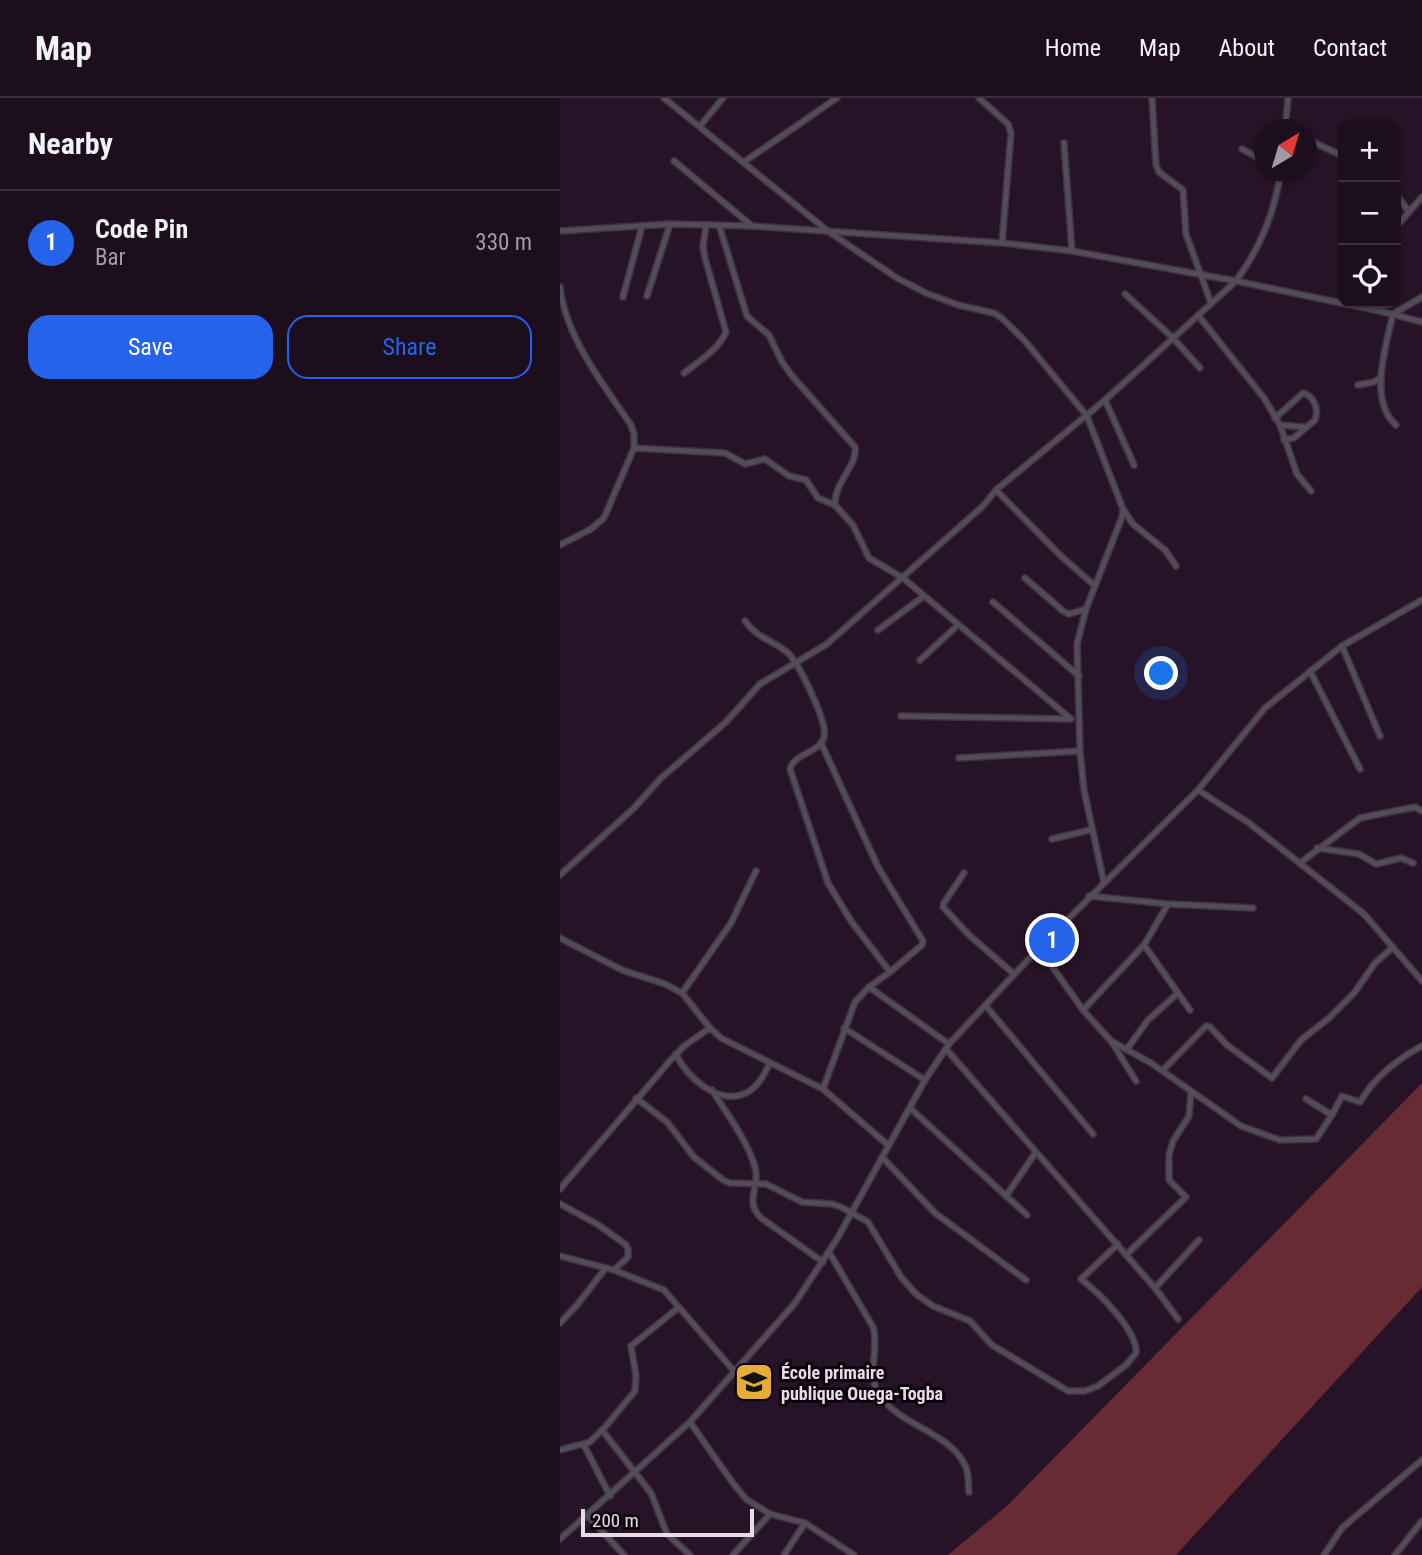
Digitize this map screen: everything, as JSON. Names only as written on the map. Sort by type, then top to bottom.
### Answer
[{"type":"street","points":[[664,98],[829,232],[897,278],[926,293],[994,313],[1025,341],[1087,416],[1123,509],[1133,524],[1165,550],[1176,566]]},
{"type":"street","points":[[700,126],[723,98]]},
{"type":"street","points":[[744,162],[837,98]]},
{"type":"street","points":[[979,98],[1008,124],[1011,133],[1002,243]]},
{"type":"street","points":[[1152,98],[1156,165],[1159,172],[1183,190],[1184,225],[1210,303]]},
{"type":"street","points":[[1286,119],[1288,98]]},
{"type":"street","points":[[1064,143],[1072,251]]},
{"type":"street","points":[[1317,144],[1338,154]]},
{"type":"street","points":[[1242,149],[1254,155]]},
{"type":"street","points":[[674,161],[752,226]]},
{"type":"street","points":[[560,875],[634,808],[660,779],[726,722],[760,684],[827,644],[983,506],[996,490],[1087,416],[1236,281],[1265,234],[1279,182]]},
{"type":"street","points":[[1401,221],[1422,197]]},
{"type":"street","points":[[1401,201],[1409,212]]},
{"type":"street","points":[[648,296],[670,224]]},
{"type":"street","points":[[560,231],[670,224],[719,225],[1002,243],[1072,251],[1199,274],[1422,322]]},
{"type":"street","points":[[684,373],[712,349],[726,332],[705,258],[706,225]]},
{"type":"street","points":[[719,225],[747,316],[769,335],[782,362],[793,377],[855,447],[855,456],[838,486],[835,505]]},
{"type":"street","points":[[623,297],[642,226]]},
{"type":"street","points":[[560,287],[567,315],[579,344],[631,425],[634,448],[604,518],[591,529],[560,545]]},
{"type":"street","points":[[1125,294],[1173,338],[1200,368]]},
{"type":"street","points":[[1396,425],[1385,412],[1380,378],[1393,314],[1422,297]]},
{"type":"street","points":[[1384,312],[1385,308]]},
{"type":"street","points":[[1198,315],[1250,379],[1280,425],[1297,474],[1311,491]]},
{"type":"street","points":[[1358,385],[1380,378]]},
{"type":"street","points":[[1275,418],[1300,394],[1306,394],[1313,401],[1317,412],[1315,420],[1294,438],[1284,440]]},
{"type":"street","points":[[1105,400],[1134,465]]},
{"type":"street","points":[[1280,425],[1304,427]]},
{"type":"street","points":[[634,448],[717,451],[745,464],[765,459],[789,476],[806,480],[818,498],[835,505],[855,528],[869,558],[902,578],[1071,719]]},
{"type":"street","points":[[996,490],[1061,556],[1095,586]]},
{"type":"street","points":[[1104,883],[1090,830],[1080,751],[1077,644],[1086,608],[1123,509]]},
{"type":"street","points":[[1025,578],[1069,614],[1086,608]]},
{"type":"street","points":[[878,630],[924,596]]},
{"type":"street","points":[[560,1539],[690,1422],[795,1303],[829,1252],[925,1080],[948,1046],[1014,974],[1089,896],[1198,790],[1265,708],[1342,646],[1422,600]]},
{"type":"street","points":[[993,602],[1079,676]]},
{"type":"street","points":[[745,621],[756,634],[781,647],[797,663],[825,729],[821,743],[792,763],[790,769],[828,883],[850,921],[890,972]]},
{"type":"street","points":[[920,660],[958,625]]},
{"type":"street","points":[[1342,646],[1380,736]]},
{"type":"street","points":[[1310,671],[1360,769]]},
{"type":"street","points":[[901,716],[1079,718]]},
{"type":"street","points":[[821,743],[878,867],[922,936],[922,945],[869,987],[855,1002],[823,1089]]},
{"type":"street","points":[[959,758],[1080,751]]},
{"type":"street","points":[[1198,790],[1249,823],[1364,914],[1422,981]]},
{"type":"street","points":[[1300,863],[1360,818],[1415,807],[1422,811]]},
{"type":"street","points":[[1052,839],[1090,830]]},
{"type":"street","points":[[1317,848],[1359,854],[1376,864],[1401,858],[1413,863]]},
{"type":"street","points":[[682,993],[732,923],[756,872]]},
{"type":"street","points":[[964,873],[943,908],[1014,974]]},
{"type":"street","points":[[1089,896],[1168,904],[1253,908]]},
{"type":"street","points":[[1083,1010],[1144,945],[1168,904]]},
{"type":"street","points":[[560,937],[622,970],[665,984],[682,993],[710,1028],[729,1044],[823,1089],[888,1145]]},
{"type":"street","points":[[1144,945],[1190,1010]]},
{"type":"street","points":[[1163,1070],[1206,1026],[1272,1078],[1301,1040],[1329,1018],[1354,993],[1375,963],[1393,947]]},
{"type":"street","points":[[1038,948],[1083,1010],[1111,1041],[1136,1081]]},
{"type":"street","points":[[869,987],[948,1046],[1036,1152],[1118,1244],[1178,1319]]},
{"type":"street","points":[[1127,1049],[1148,1020],[1178,993]]},
{"type":"street","points":[[986,1006],[1093,1134]]},
{"type":"street","points":[[560,1189],[676,1054],[710,1028]]},
{"type":"street","points":[[844,1028],[925,1080]]},
{"type":"street","points":[[1111,1041],[1163,1070],[1241,1126],[1280,1140],[1316,1139],[1342,1096],[1360,1102],[1368,1089],[1404,1056],[1422,1046]]},
{"type":"street","points":[[676,1054],[688,1075],[712,1090],[729,1095],[749,1092],[770,1063]]},
{"type":"street","points":[[712,1090],[744,1142],[754,1165],[758,1182],[751,1201],[755,1212],[823,1262]]},
{"type":"street","points":[[1126,1255],[1186,1197],[1169,1180],[1169,1156],[1173,1141],[1189,1116],[1191,1092]]},
{"type":"street","points":[[636,1098],[667,1122],[694,1157],[711,1172],[730,1183],[766,1184],[802,1202],[832,1203],[868,1222],[901,1277],[916,1294],[933,1306],[970,1321],[992,1345],[1068,1391],[1076,1392],[1098,1386],[1126,1366],[1136,1353],[1135,1340],[1130,1332],[1081,1279],[1118,1244]]},
{"type":"street","points":[[1306,1099],[1332,1115]]},
{"type":"street","points":[[910,1108],[1027,1215]]},
{"type":"street","points":[[1006,1196],[1036,1152]]},
{"type":"street","points":[[882,1157],[934,1213],[1026,1280]]},
{"type":"street","points":[[560,1204],[589,1219],[625,1244],[628,1257],[614,1270]]},
{"type":"street","points":[[1155,1288],[1199,1240]]},
{"type":"street","points":[[829,1252],[873,1327],[876,1340],[873,1375],[879,1395],[894,1410],[955,1452],[966,1466],[970,1492]]},
{"type":"street","points":[[560,1256],[614,1270],[664,1290],[734,1371]]},
{"type":"street","points":[[560,1323],[605,1269]]},
{"type":"street","points":[[560,1450],[584,1445],[602,1430],[635,1391],[636,1376],[631,1346],[678,1308]]},
{"type":"street","points":[[690,1422],[746,1499],[770,1514],[805,1522],[853,1555]]},
{"type":"street","points":[[602,1430],[651,1493],[667,1534],[690,1555]]},
{"type":"street","points":[[584,1445],[610,1496]]},
{"type":"street","points":[[1324,1555],[1342,1528],[1422,1460]]},
{"type":"street","points":[[733,1555],[770,1514]]},
{"type":"street","points":[[587,1515],[624,1555]]},
{"type":"street","points":[[1395,1555],[1422,1521]]},
{"type":"street","points":[[784,1555],[805,1522]]},
{"type":"shaded area","points":[[1422,1083],[1422,1287],[1176,1555],[948,1555],[1007,1506]]},
{"type":"place","name":"Code Pin","points":[[1052,940]]},
{"type":"place","name":"École primaire publique Ouega-Togba","points":[[754,1382]]}]
